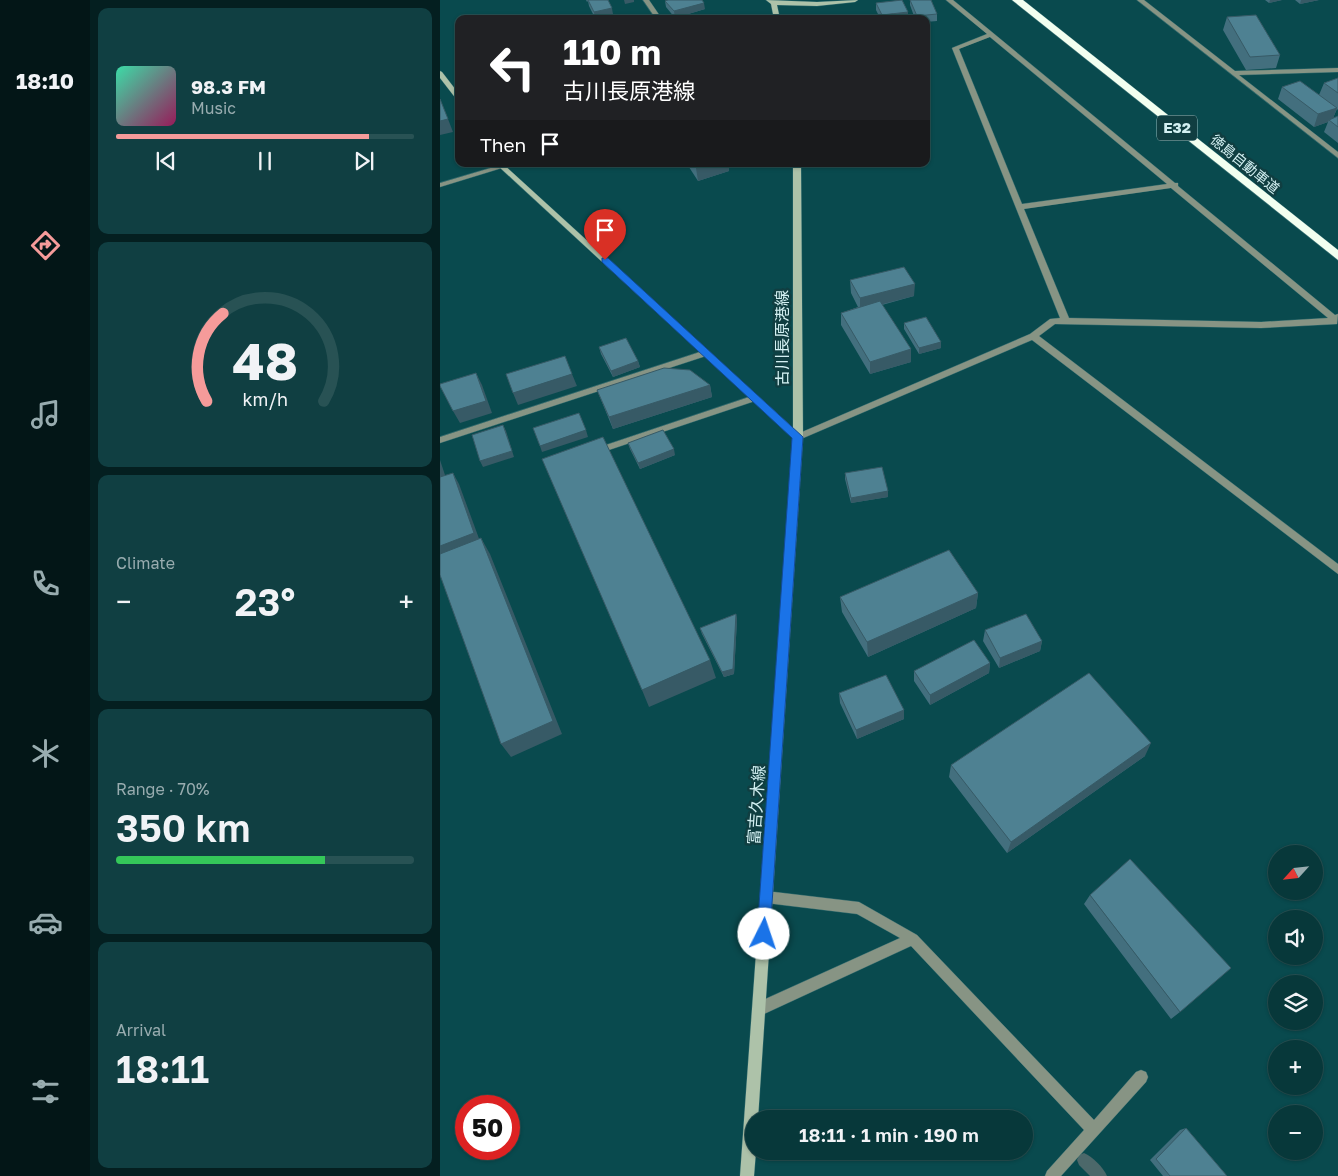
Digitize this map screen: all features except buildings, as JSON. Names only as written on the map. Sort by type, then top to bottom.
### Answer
[{"type":"highway","name":"徳島自動車道","points":[[1017,0],[1338,256]]},
{"type":"main road","points":[[776,15],[771,1],[817,4],[855,0]]},
{"type":"main road","points":[[440,73],[455,94]]},
{"type":"main road","name":"古川長原港線","points":[[502,167],[798,437]]},
{"type":"main road","name":"古川長原港線","points":[[797,167],[798,437]]},
{"type":"main road","name":"富吉久木線","points":[[747,1176],[798,437]]},
{"type":"street","points":[[646,0],[656,15]]},
{"type":"street","points":[[949,0],[1337,319]]},
{"type":"street","points":[[1140,0],[1236,73],[1338,156]]},
{"type":"street","points":[[992,35],[955,48],[1066,322]]},
{"type":"street","points":[[1236,73],[1338,70]]},
{"type":"street","points":[[440,185],[494,167]]},
{"type":"street","points":[[1020,207],[1175,185]]},
{"type":"street","points":[[798,437],[1033,336],[1053,321],[1261,325],[1337,319]]},
{"type":"street","points":[[1033,336],[1338,570]]},
{"type":"street","points":[[440,440],[706,353]]},
{"type":"street","points":[[584,455],[755,398]]},
{"type":"street","points":[[766,897],[859,908],[913,939],[1094,1130]]},
{"type":"street","points":[[759,1009],[913,939]]},
{"type":"street","points":[[1052,1176],[1141,1077]]},
{"type":"waterway","points":[[1084,1160],[1100,1176]]},
{"type":"route","points":[[605,260],[798,437],[764,934]]}]
